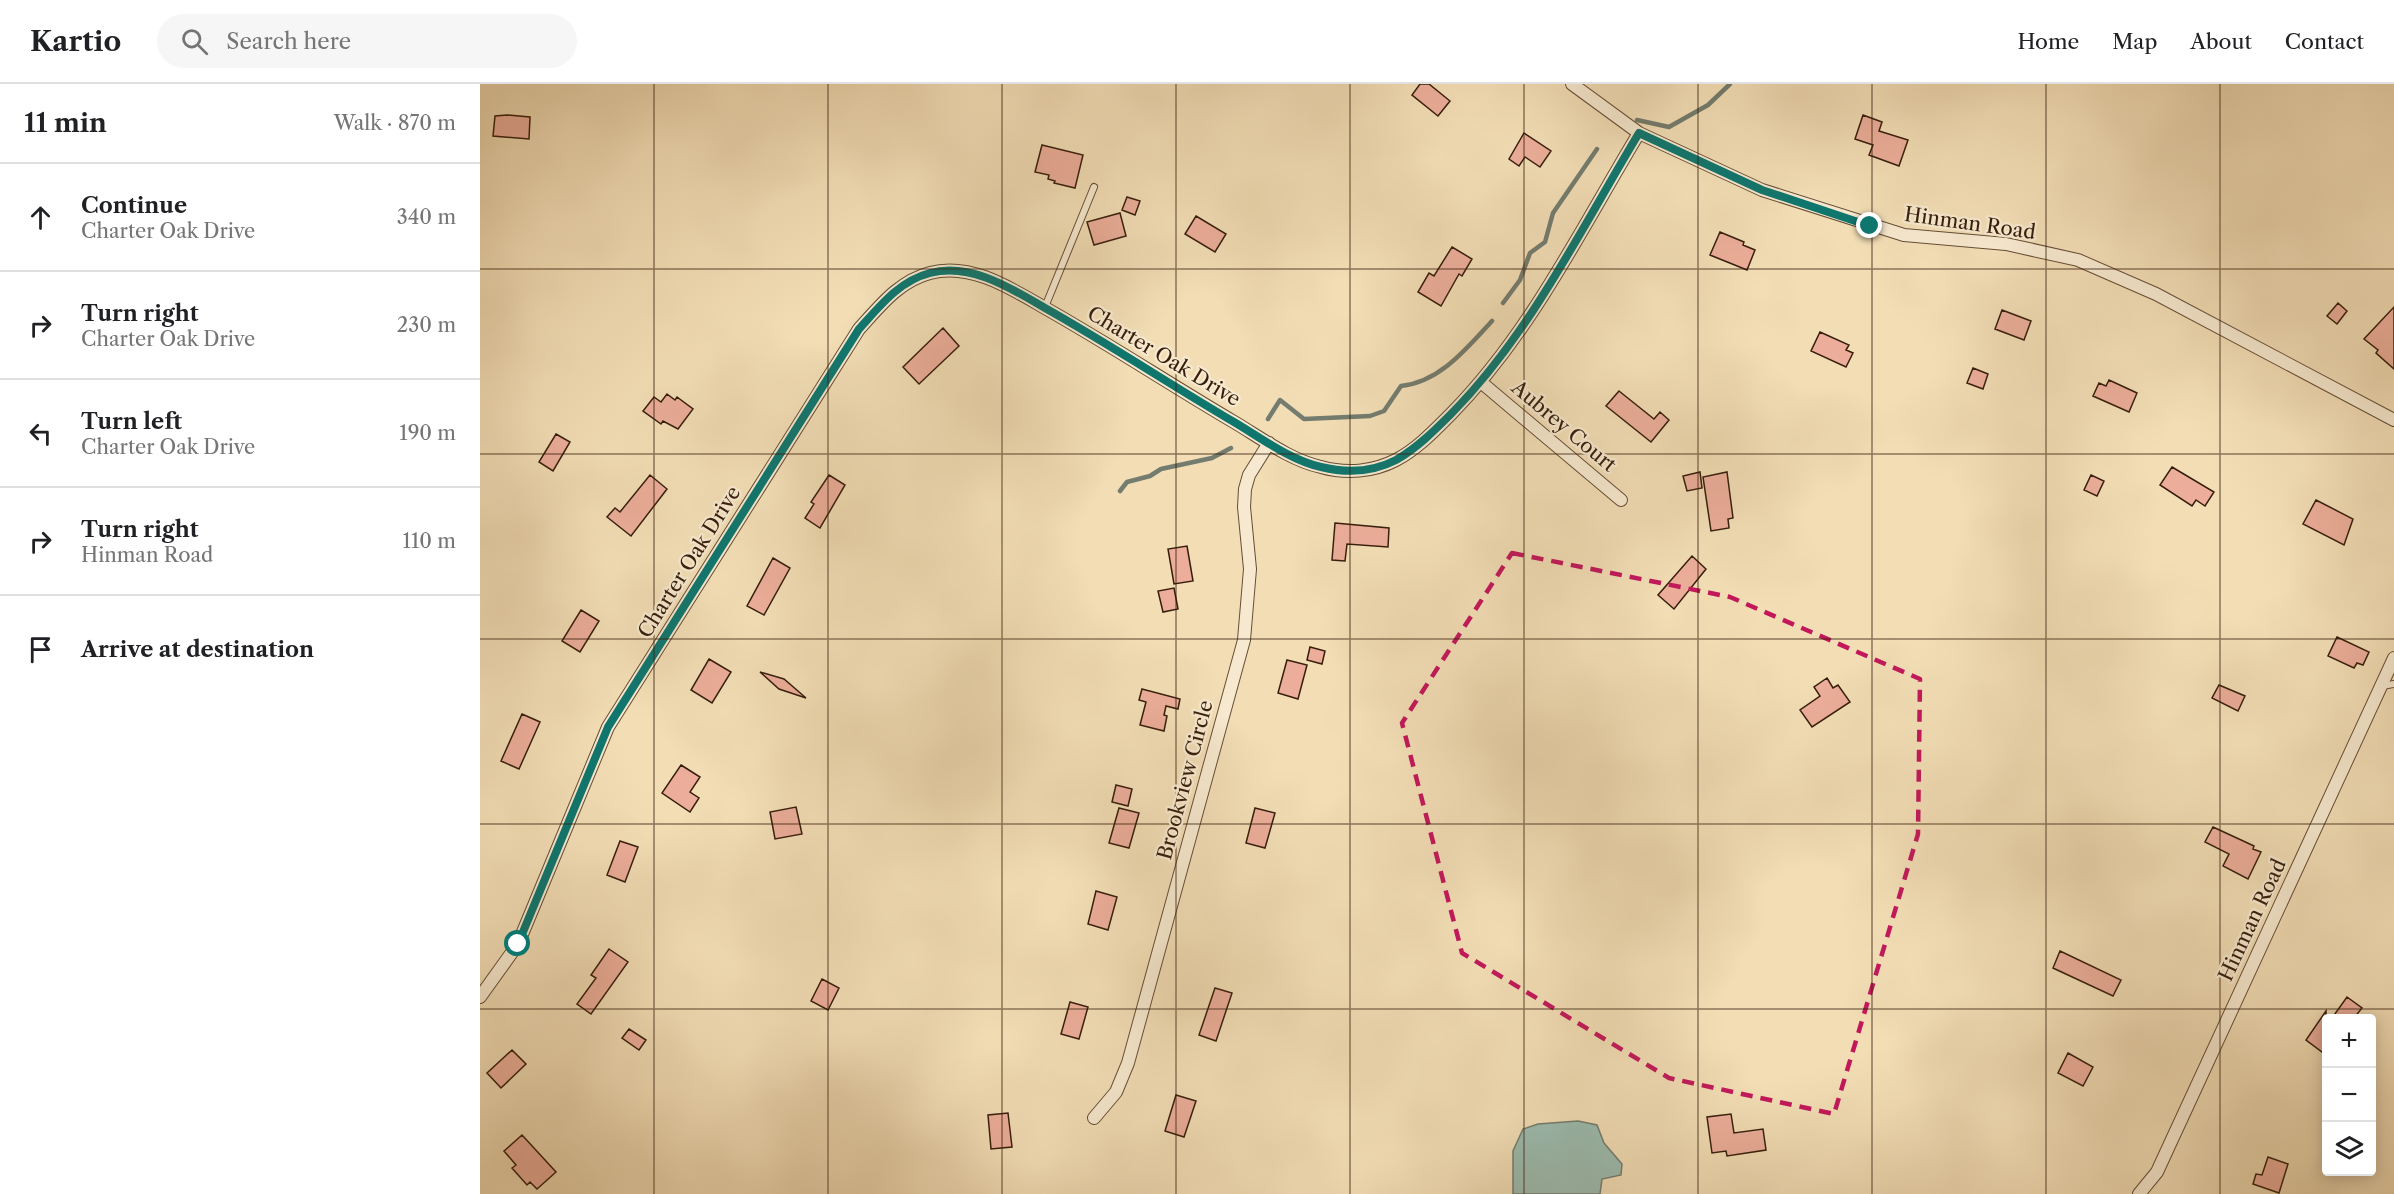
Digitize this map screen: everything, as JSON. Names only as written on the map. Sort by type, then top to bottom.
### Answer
[{"type":"street","name":"Hinman Road","points":[[1572,84],[1639,133],[1762,190],[1904,235],[2006,244],[2078,260],[2156,294],[2394,420]]},
{"type":"street","name":"Charter Oak Drive","points":[[480,997],[518,944],[608,727],[859,329],[887,297],[902,285],[931,273],[954,270],[981,275],[1045,308],[1269,443],[1320,467],[1346,471],[1373,469],[1397,459],[1428,437],[1482,383],[1517,336],[1639,133]]},
{"type":"street","name":"Aubrey Court","points":[[1482,383],[1621,500]]},
{"type":"street","name":"Brookview Circle","points":[[1094,1118],[1116,1092],[1128,1063],[1244,640],[1250,569],[1244,507],[1245,489],[1249,475],[1269,443]]},
{"type":"street","name":"Hinman Road","points":[[2139,1194],[2157,1172],[2388,685],[2394,658]]},
{"type":"lane","points":[[1045,308],[1094,187]]},
{"type":"highlighted area","points":[[1512,553],[1730,597],[1920,679],[1918,834],[1834,1114],[1669,1078],[1462,953],[1402,723]]},
{"type":"shaded area","points":[[1578,1121],[1597,1125],[1604,1143],[1622,1164],[1621,1175],[1602,1179],[1600,1194],[1513,1194],[1513,1151],[1523,1129],[1538,1124]]},
{"type":"building","points":[[1420,84],[1429,84],[1450,101],[1438,116],[1412,95]]},
{"type":"building","points":[[1863,115],[1882,122],[1879,131],[1908,140],[1899,166],[1869,155],[1873,145],[1855,139]]},
{"type":"building","points":[[495,116],[530,117],[529,139],[493,136]]},
{"type":"building","points":[[1524,133],[1551,151],[1540,167],[1525,157],[1519,166],[1509,159]]},
{"type":"building","points":[[1042,145],[1083,155],[1075,188],[1054,183],[1055,181],[1048,179],[1049,175],[1035,172]]},
{"type":"building","points":[[1127,197],[1140,201],[1135,215],[1122,210]]},
{"type":"building","points":[[1120,213],[1126,236],[1094,245],[1087,222]]},
{"type":"building","points":[[1196,216],[1226,234],[1215,252],[1185,234]]},
{"type":"building","points":[[1720,232],[1744,242],[1743,245],[1755,250],[1747,270],[1710,255]]},
{"type":"building","points":[[1452,247],[1472,259],[1462,276],[1459,274],[1441,306],[1418,292],[1429,273],[1434,276]]},
{"type":"building","points":[[2338,303],[2347,311],[2337,324],[2327,316]]},
{"type":"building","points":[[2394,307],[2394,369],[2376,353],[2378,350],[2364,339]]},
{"type":"building","points":[[2002,310],[2031,321],[2024,340],[1995,329]]},
{"type":"building","points":[[943,328],[959,346],[919,384],[903,367]]},
{"type":"building","points":[[1820,332],[1849,345],[1846,350],[1853,353],[1846,367],[1811,351]]},
{"type":"building","points":[[1973,368],[1988,374],[1983,389],[1967,383]]},
{"type":"building","points":[[2109,380],[2137,393],[2129,412],[2093,396],[2099,383],[2106,386]]},
{"type":"building","points":[[1619,391],[1654,419],[1660,412],[1669,420],[1651,442],[1606,406]]},
{"type":"building","points":[[667,394],[675,400],[677,397],[693,409],[678,429],[663,421],[661,424],[643,411],[654,397],[661,402]]},
{"type":"building","points":[[556,434],[570,442],[553,471],[539,462]]},
{"type":"building","points":[[2172,467],[2214,492],[2205,506],[2196,500],[2192,506],[2160,485]]},
{"type":"building","points":[[1700,472],[1702,488],[1687,491],[1683,476]]},
{"type":"building","points":[[1727,472],[1733,518],[1728,519],[1729,528],[1711,531],[1703,477]]},
{"type":"building","points":[[650,475],[667,489],[631,536],[607,517],[615,508],[620,512]]},
{"type":"building","points":[[829,475],[845,485],[820,528],[805,518],[814,504],[811,502]]},
{"type":"building","points":[[2091,475],[2104,481],[2097,496],[2084,490]]},
{"type":"building","points":[[2316,500],[2353,519],[2344,545],[2303,524]]},
{"type":"building","points":[[1335,523],[1389,528],[1388,547],[1347,544],[1345,561],[1332,560]]},
{"type":"building","points":[[1187,546],[1193,581],[1174,584],[1168,549]]},
{"type":"building","points":[[1692,556],[1706,569],[1674,609],[1658,595]]},
{"type":"building","points":[[773,558],[790,568],[764,615],[747,606]]},
{"type":"building","points":[[1174,588],[1178,609],[1163,612],[1158,591]]},
{"type":"building","points":[[581,610],[599,621],[580,652],[562,641]]},
{"type":"building","points":[[2337,637],[2369,652],[2363,665],[2357,663],[2354,668],[2328,656]]},
{"type":"building","points":[[1310,647],[1325,651],[1322,664],[1307,660]]},
{"type":"building","points":[[709,659],[731,672],[712,703],[691,690]]},
{"type":"building","points":[[1287,660],[1307,665],[1298,699],[1278,693]]},
{"type":"building","points":[[760,672],[784,679],[806,698],[779,689]]},
{"type":"building","points":[[1827,678],[1833,688],[1838,685],[1850,702],[1812,727],[1800,710],[1820,696],[1814,687]]},
{"type":"building","points":[[2219,685],[2245,696],[2238,711],[2212,698]]},
{"type":"building","points":[[1142,689],[1180,699],[1178,709],[1166,706],[1164,731],[1140,725],[1146,702],[1139,700]]},
{"type":"building","points":[[522,714],[540,722],[519,769],[501,761]]},
{"type":"building","points":[[681,765],[700,777],[690,792],[699,798],[690,812],[662,793]]},
{"type":"building","points":[[1116,785],[1132,789],[1128,806],[1112,802]]},
{"type":"building","points":[[796,807],[802,834],[775,839],[770,812]]},
{"type":"building","points":[[1119,808],[1139,813],[1129,848],[1109,843]]},
{"type":"building","points":[[1255,808],[1275,813],[1265,848],[1246,843]]},
{"type":"building","points":[[2213,827],[2254,846],[2253,849],[2261,852],[2248,879],[2223,866],[2229,854],[2205,842]]},
{"type":"building","points":[[620,841],[638,847],[625,882],[607,875]]},
{"type":"building","points":[[1096,891],[1117,897],[1108,930],[1088,924]]},
{"type":"building","points":[[609,949],[628,962],[591,1014],[577,1004],[596,978],[591,975]]},
{"type":"building","points":[[2060,951],[2121,980],[2113,996],[2053,968]]},
{"type":"building","points":[[822,979],[839,988],[828,1010],[811,1001]]},
{"type":"building","points":[[1215,988],[1232,993],[1216,1041],[1199,1035]]},
{"type":"building","points":[[2347,997],[2362,1008],[2357,1014],[2335,1014]]},
{"type":"building","points":[[1070,1002],[1088,1007],[1079,1039],[1061,1034]]},
{"type":"building","points":[[2322,1017],[2322,1052],[2306,1040]]},
{"type":"building","points":[[629,1029],[646,1040],[639,1050],[622,1038]]},
{"type":"building","points":[[512,1050],[526,1064],[501,1088],[487,1073]]},
{"type":"building","points":[[2068,1053],[2093,1067],[2083,1086],[2058,1073]]},
{"type":"building","points":[[1176,1095],[1196,1101],[1184,1137],[1165,1131]]},
{"type":"building","points":[[1008,1113],[1012,1147],[991,1149],[988,1115]]},
{"type":"building","points":[[1731,1114],[1734,1133],[1763,1129],[1766,1150],[1727,1156],[1726,1151],[1712,1153],[1707,1117]]},
{"type":"building","points":[[522,1135],[556,1172],[537,1189],[530,1182],[527,1185],[512,1168],[516,1165],[504,1151]]},
{"type":"building","points":[[2268,1157],[2288,1164],[2279,1193],[2253,1184],[2256,1174],[2262,1175]]},
{"type":"waterway","points":[[1637,120],[1669,127],[1708,105],[1730,84]]},
{"type":"waterway","points":[[1503,303],[1520,280],[1530,253],[1545,242],[1553,213],[1597,149]]},
{"type":"waterway","points":[[1268,419],[1280,400],[1304,419],[1370,416],[1384,411],[1401,386],[1415,383],[1440,371],[1463,352],[1492,321]]},
{"type":"waterway","points":[[1120,491],[1127,482],[1150,476],[1161,469],[1212,458],[1231,448]]},
{"type":"route","points":[[518,944],[608,727],[859,329],[887,297],[902,285],[931,273],[954,270],[981,275],[1028,297],[1087,331],[1155,375],[1293,456],[1320,467],[1346,471],[1373,469],[1397,459],[1428,437],[1482,383],[1517,336],[1639,133],[1762,190],[1870,226]]}]
